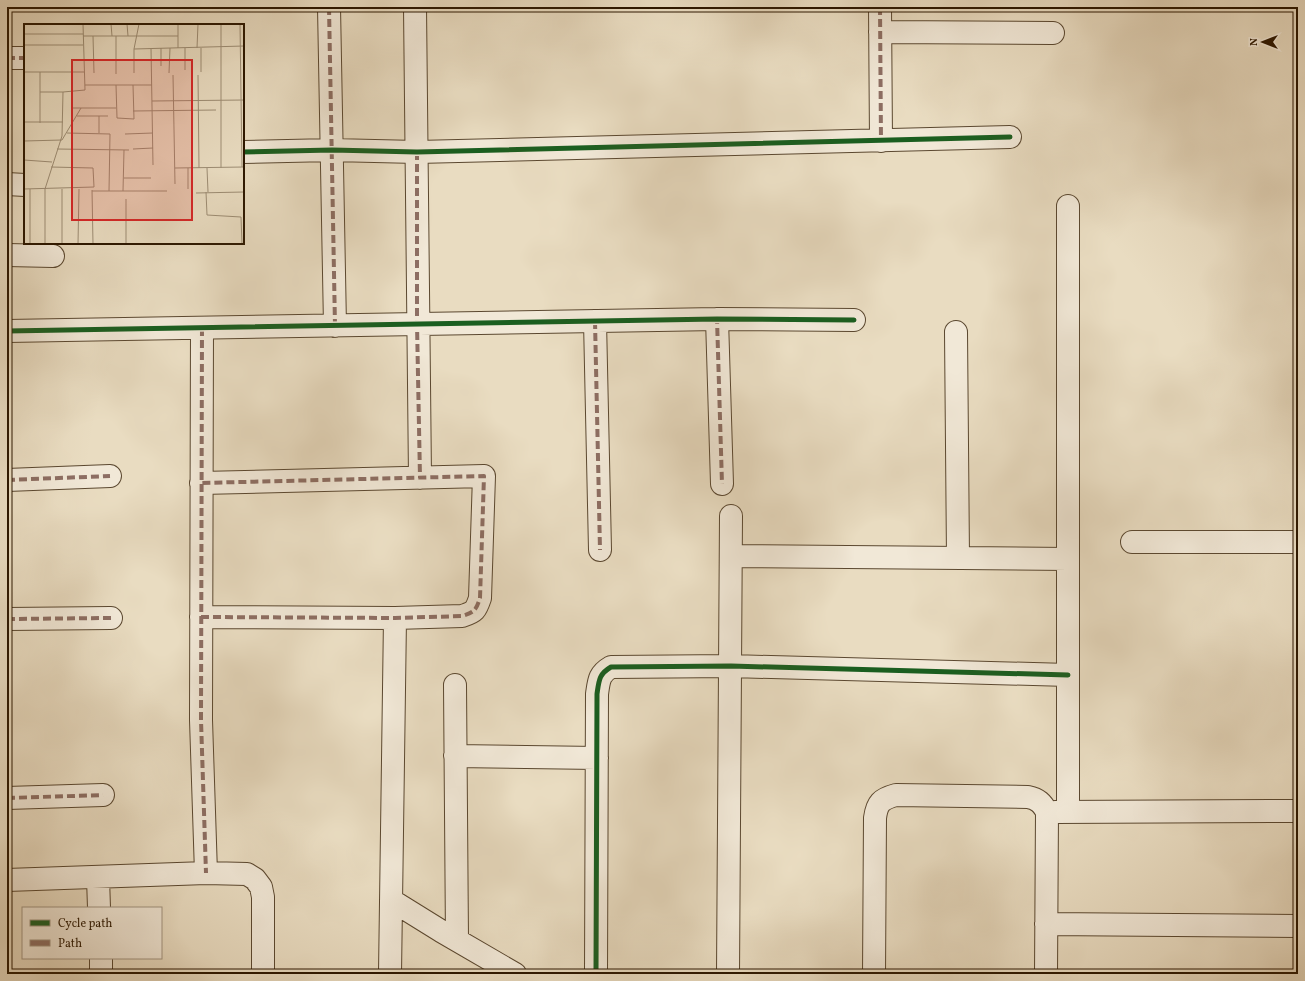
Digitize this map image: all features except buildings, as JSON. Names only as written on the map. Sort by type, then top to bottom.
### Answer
[{"type":"street","points":[[329,7],[335,326]]},
{"type":"street","points":[[415,7],[417,324],[420,478]]},
{"type":"street","points":[[880,7],[880,141]]},
{"type":"street","points":[[880,32],[1053,33]]},
{"type":"street","points":[[7,58],[24,58]]},
{"type":"street","points":[[244,152],[332,150],[417,152],[1010,137]]},
{"type":"street","points":[[7,184],[24,185]]},
{"type":"street","points":[[1046,974],[1046,924],[1058,812],[1068,675],[1068,206]]},
{"type":"street","points":[[7,255],[53,256]]},
{"type":"street","points":[[717,319],[722,484]]},
{"type":"street","points":[[7,331],[717,319],[854,320]]},
{"type":"street","points":[[595,321],[600,550]]},
{"type":"street","points":[[202,328],[201,720],[206,873]]},
{"type":"street","points":[[956,332],[958,558]]},
{"type":"street","points":[[7,480],[110,476]]},
{"type":"street","points":[[201,483],[484,476],[480,598],[473,613],[462,616],[395,618],[201,617]]},
{"type":"street","points":[[728,974],[731,516]]},
{"type":"street","points":[[1132,542],[1298,542]]},
{"type":"street","points":[[731,556],[1068,559]]},
{"type":"street","points":[[7,618],[111,618]]},
{"type":"street","points":[[390,974],[395,618]]},
{"type":"street","points":[[596,974],[597,694],[599,680],[603,672],[611,667],[731,666],[1068,675]]},
{"type":"street","points":[[455,685],[457,940]]},
{"type":"street","points":[[455,756],[597,758]]},
{"type":"street","points":[[7,798],[103,795]]},
{"type":"street","points":[[874,974],[875,818],[879,804],[886,798],[896,795],[1028,797],[1036,799],[1058,812],[1298,811]]},
{"type":"street","points":[[7,880],[98,878],[206,873],[247,874],[255,879],[261,887],[263,897],[263,974]]},
{"type":"street","points":[[98,878],[99,907]]},
{"type":"street","points":[[391,900],[515,974]]},
{"type":"street","points":[[1046,924],[1298,926]]},
{"type":"street","points":[[101,959],[101,974]]},
{"type":"marked path","points":[[329,7],[335,326]]},
{"type":"marked path","points":[[880,7],[881,141],[883,141]]},
{"type":"marked path","points":[[7,58],[24,58]]},
{"type":"marked path","points":[[417,152],[417,324],[420,478]]},
{"type":"marked path","points":[[714,319],[717,319],[722,484]]},
{"type":"marked path","points":[[595,321],[600,550]]},
{"type":"marked path","points":[[202,328],[201,720],[206,873]]},
{"type":"marked path","points":[[7,480],[110,476]]},
{"type":"marked path","points":[[201,483],[484,476],[480,598],[476,608],[470,613],[462,616],[395,618],[201,617]]},
{"type":"marked path","points":[[7,619],[111,618]]},
{"type":"marked path","points":[[7,798],[103,795]]},
{"type":"cycle path","points":[[244,152],[332,150],[417,152],[1010,137]]},
{"type":"cycle path","points":[[7,331],[717,319],[854,320]]},
{"type":"cycle path","points":[[596,974],[597,694],[600,678],[604,672],[611,667],[731,666],[1068,675]]}]
